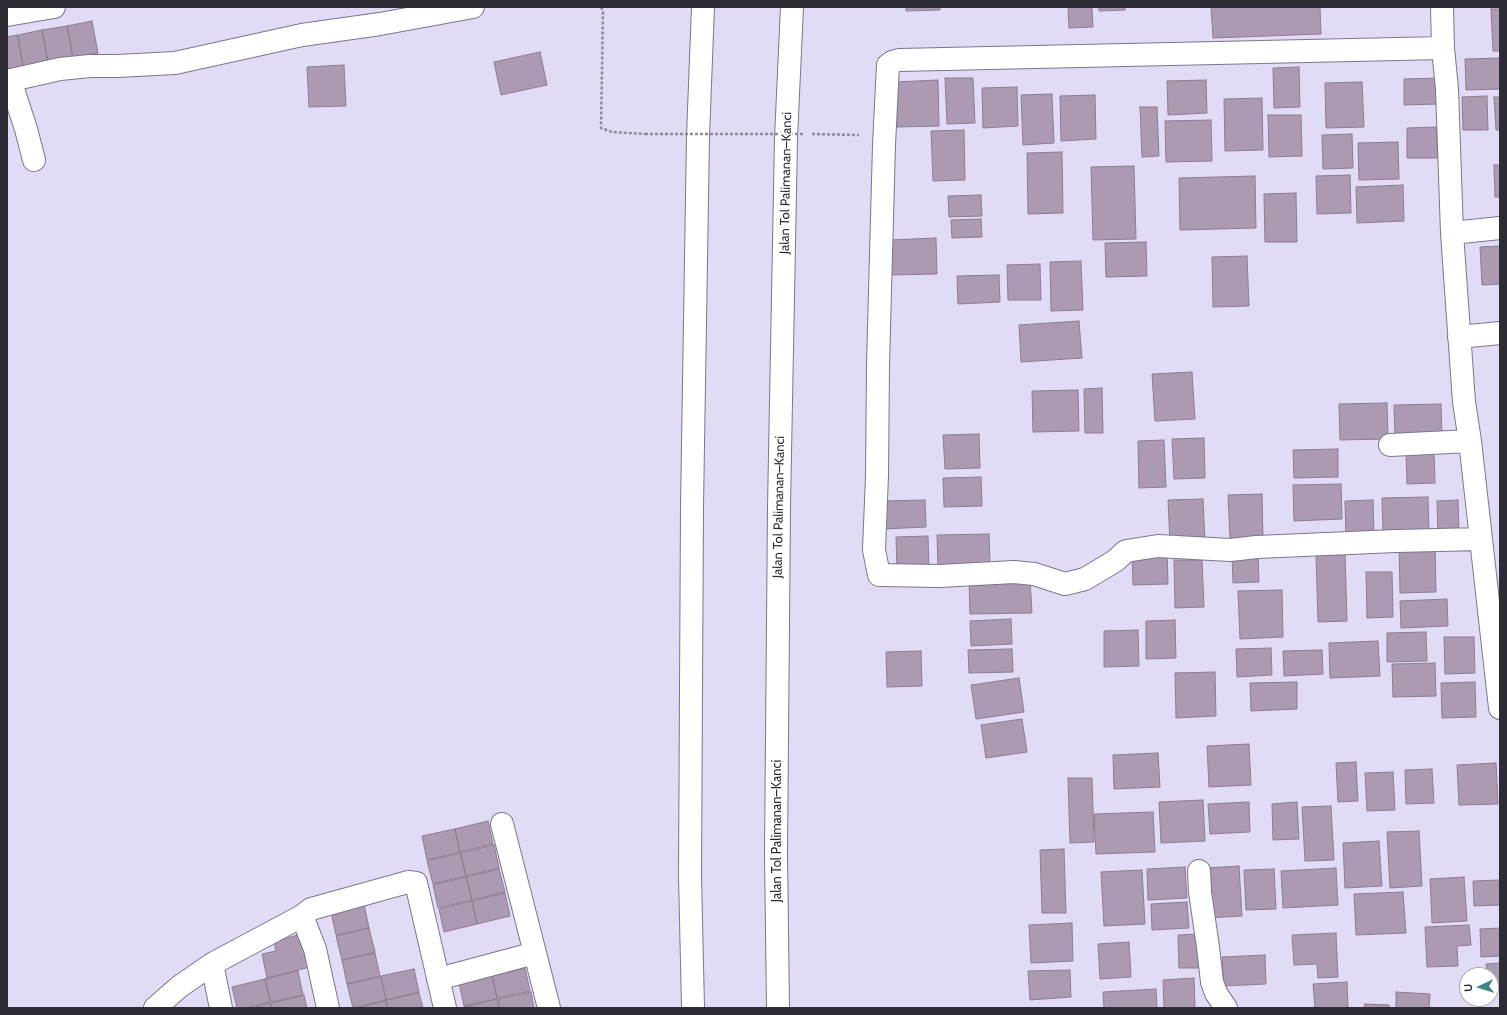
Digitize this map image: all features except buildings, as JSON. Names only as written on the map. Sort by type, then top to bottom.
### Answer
[{"type":"main road","points":[[7,15],[54,7]]},
{"type":"main road","points":[[34,160],[8,80],[90,66],[175,63],[294,36],[380,24],[473,7]]},
{"type":"main road","points":[[694,1008],[690,875],[692,515],[698,136],[703,7]]},
{"type":"main road","name":"Jalan Tol Palimanan–Kanci","points":[[778,1008],[776,845],[779,507],[786,138],[792,7]]},
{"type":"main road","points":[[1442,7],[1443,48],[1447,89],[1452,233],[1464,402],[1470,441],[1500,708]]},
{"type":"main road","points":[[1443,48],[899,60],[888,65],[884,153],[874,550],[878,574],[939,576],[1014,572],[1034,574],[1064,584],[1085,579],[1116,561],[1126,551],[1158,546],[1230,550],[1258,547],[1389,541],[1481,539]]},
{"type":"main road","points":[[1452,233],[1500,228]]},
{"type":"main road","points":[[1459,337],[1500,333]]},
{"type":"main road","points":[[1390,445],[1470,441]]},
{"type":"main road","points":[[502,824],[549,1008]]},
{"type":"main road","points":[[1199,871],[1200,892],[1212,982],[1216,993],[1226,1008]]},
{"type":"main road","points":[[156,1008],[179,987],[212,964],[302,916],[311,909],[408,882],[416,883],[444,1008]]},
{"type":"main road","points":[[302,916],[315,949],[328,1008]]},
{"type":"main road","points":[[438,979],[535,953]]},
{"type":"main road","points":[[212,964],[221,1008]]},
{"type":"path","points":[[601,7],[603,11],[601,128],[612,132],[645,134],[805,134]]}]
